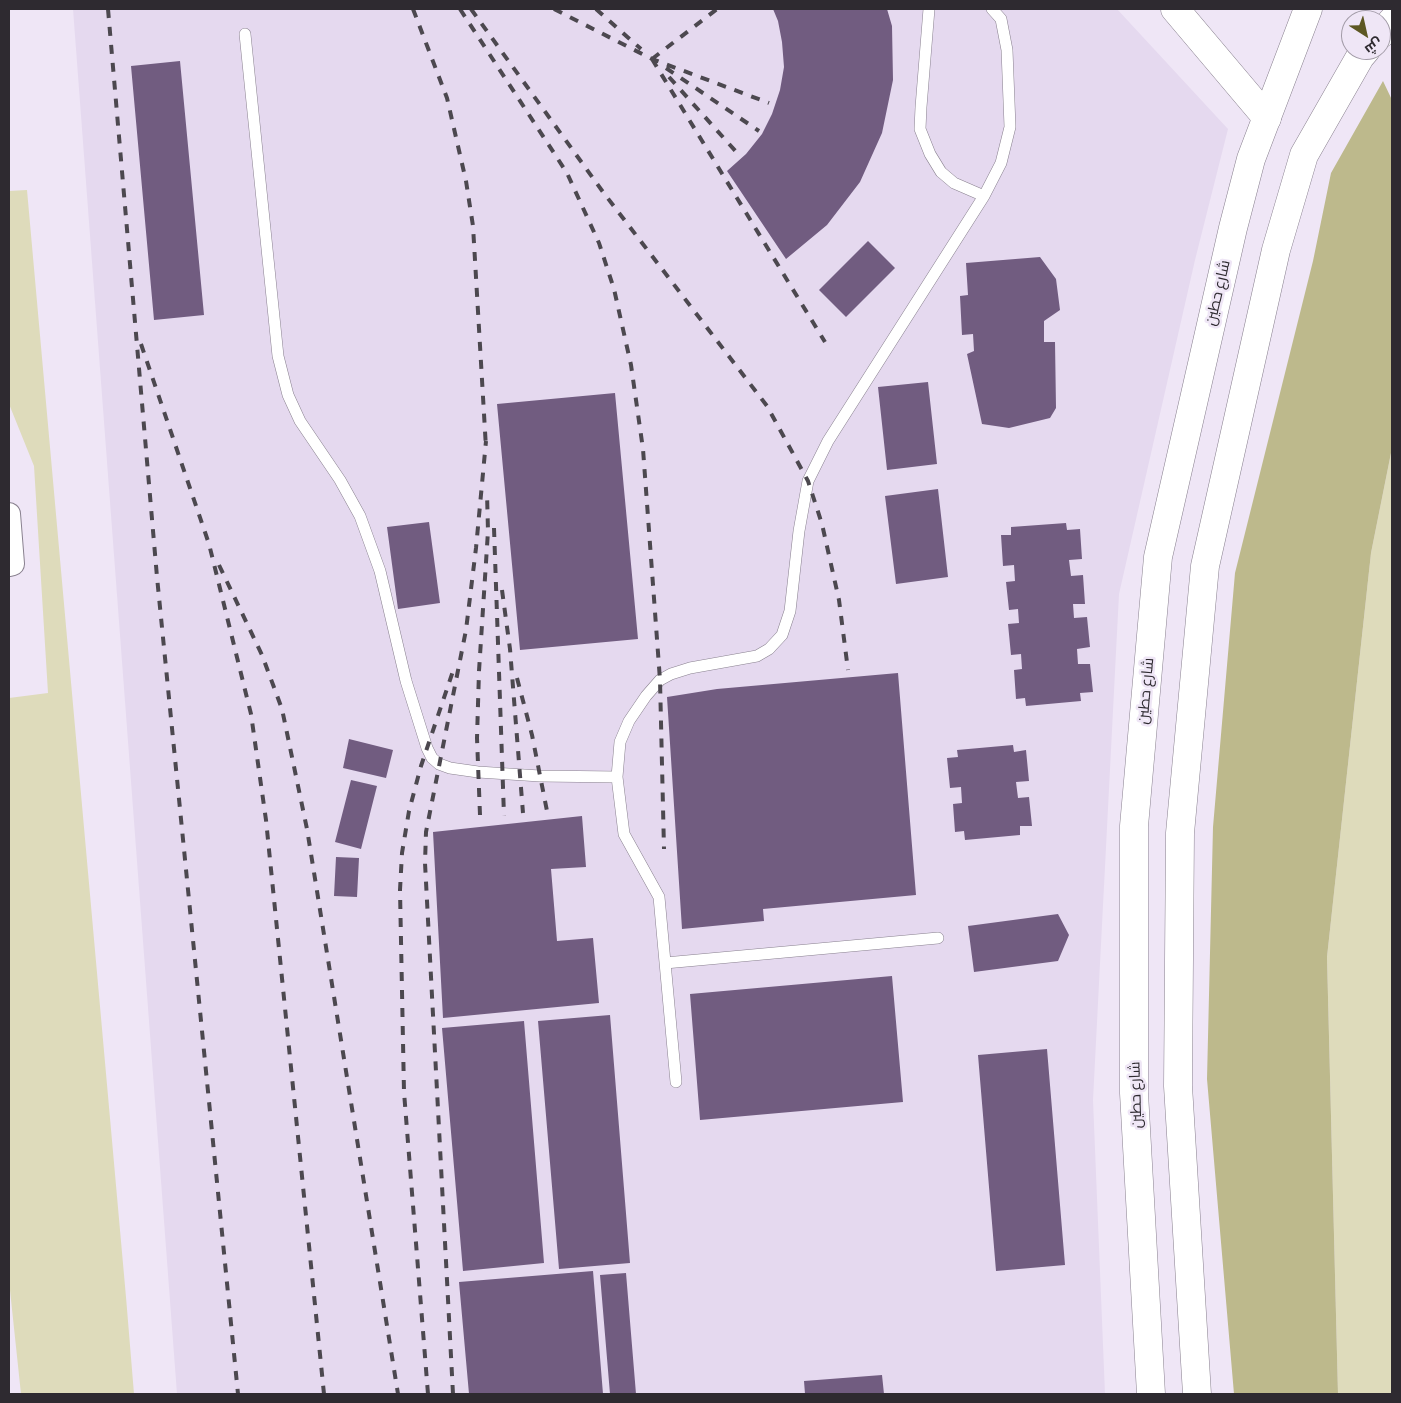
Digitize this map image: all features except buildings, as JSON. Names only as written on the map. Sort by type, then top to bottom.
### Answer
[{"type":"main road","points":[[1174,9],[1267,118]]},
{"type":"main road","name":"شارع حطين","points":[[1151,1394],[1134,1092],[1134,826],[1158,557],[1251,159],[1308,9]]},
{"type":"main road","points":[[1197,1394],[1178,1086],[1180,833],[1205,566],[1276,250],[1304,155],[1358,60]]},
{"type":"street","points":[[9,514],[13,564],[9,565]]},
{"type":"lane","points":[[928,9],[920,128],[930,154],[942,172],[954,183],[984,196]]},
{"type":"lane","points":[[676,1082],[659,897],[624,834],[617,777],[620,742],[629,721],[646,696],[660,680],[690,668],[757,656],[769,650],[782,635],[790,611],[799,531],[808,481],[828,441],[984,196],[1001,163],[1010,127],[1007,50],[1001,19],[992,9]]},
{"type":"lane","points":[[245,34],[278,356],[288,394],[300,421],[340,480],[360,516],[380,571],[406,681],[427,748],[432,758],[439,764],[450,768],[478,772],[540,776],[617,777]]},
{"type":"lane","points":[[665,963],[938,938]]},
{"type":"shaded area","points":[[73,9],[1117,9],[1228,129],[1195,260],[1119,594],[1093,1100],[1105,1394],[177,1394]]},
{"type":"shaded area","points":[[1383,81],[1392,100],[1392,448],[1371,553],[1327,957],[1338,1394],[1234,1394],[1207,1079],[1213,827],[1235,573],[1313,261],[1331,173]]},
{"type":"shaded area","points":[[27,190],[134,1394],[21,1394],[9,1281],[9,698],[48,693],[34,466],[9,404],[9,191]]},
{"type":"shaded area","points":[[1392,448],[1392,1394],[1338,1394],[1327,957],[1371,553]]},
{"type":"railway","points":[[108,9],[157,577],[238,1394]]},
{"type":"railway","points":[[413,9],[447,98],[466,181],[473,226],[486,448]]},
{"type":"railway","points":[[460,9],[567,173],[599,243],[614,289],[631,365],[643,449],[660,680],[664,849]]},
{"type":"railway","points":[[471,9],[603,192],[767,406],[808,481],[822,524],[839,600],[848,670]]},
{"type":"railway","points":[[554,9],[652,59],[769,103]]},
{"type":"railway","points":[[596,9],[641,49]]},
{"type":"railway","points":[[652,59],[717,9]]},
{"type":"railway","points":[[652,59],[825,342]]},
{"type":"railway","points":[[666,68],[759,131]]},
{"type":"railway","points":[[669,77],[739,155]]},
{"type":"railway","points":[[141,344],[209,544],[251,714],[266,820],[324,1394]]},
{"type":"railway","points":[[453,1394],[425,863],[426,832],[466,630],[486,441]]},
{"type":"railway","points":[[480,815],[477,738],[479,671],[488,531],[487,493]]},
{"type":"railway","points":[[494,528],[504,816]]},
{"type":"railway","points":[[219,565],[262,655],[282,709],[307,829],[398,1394]]},
{"type":"railway","points":[[502,590],[510,649],[523,813]]},
{"type":"railway","points":[[428,1394],[404,1092],[400,890],[402,853],[409,811],[421,766],[453,671]]},
{"type":"railway","points":[[517,678],[532,735],[547,811]]}]
